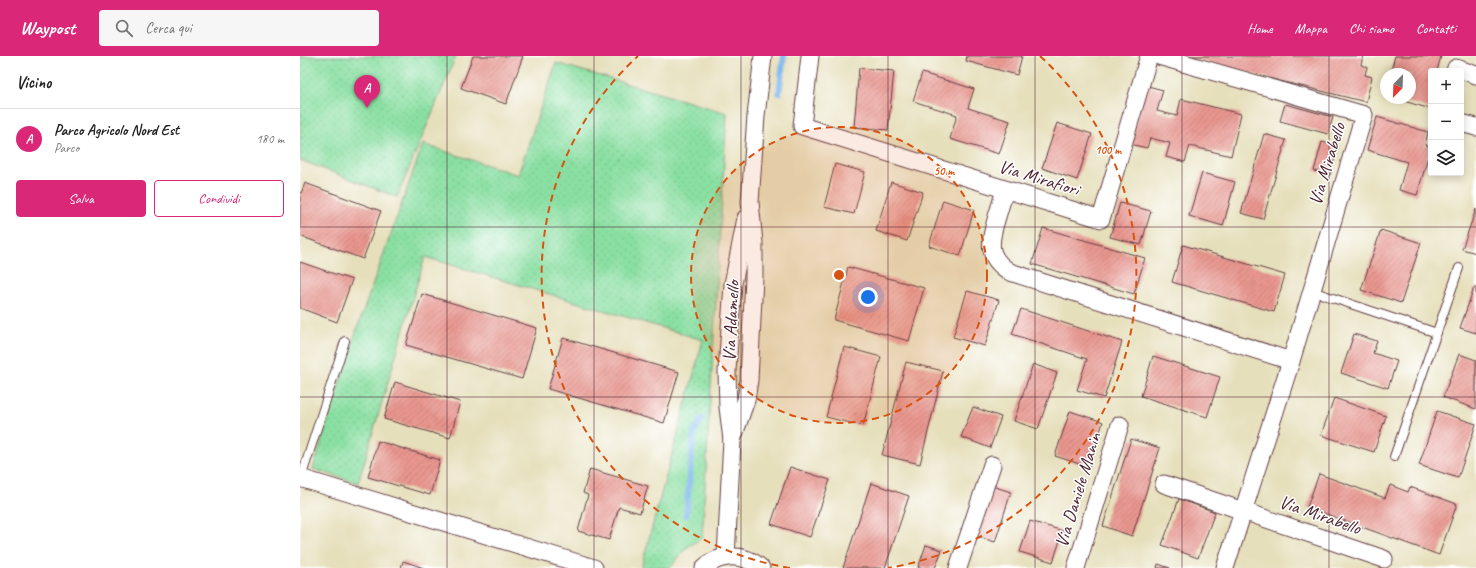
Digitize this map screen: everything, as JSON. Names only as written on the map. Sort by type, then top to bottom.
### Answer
[{"type":"street","name":"Via Adamello","points":[[726,557],[732,440],[727,396],[731,311],[741,242],[750,202],[756,116],[763,56]]},
{"type":"street","name":"Via Mirafiori","points":[[810,56],[802,126],[1101,219],[1149,56]]},
{"type":"street","name":"Via Mirabello","points":[[1160,56],[1364,115],[1291,361],[1225,568]]},
{"type":"street","points":[[1457,65],[1476,75]]},
{"type":"street","points":[[1464,124],[1476,127]]},
{"type":"street","points":[[1005,190],[992,232],[990,245],[992,254],[996,261],[1010,272],[1291,361]]},
{"type":"street","name":"Via Adamello","points":[[732,440],[746,400],[749,380],[754,278],[754,243],[750,202]]},
{"type":"street","name":"Via Daniele Manin","points":[[1076,568],[1120,425]]},
{"type":"street","points":[[958,568],[992,465]]},
{"type":"street","points":[[301,478],[594,568]]},
{"type":"street","name":"Via Mirabello","points":[[1164,484],[1384,559]]},
{"type":"street","points":[[704,568],[710,562],[726,557],[743,558],[754,562],[761,568]]},
{"type":"lane","points":[[1394,457],[1459,268]]},
{"type":"lane","points":[[1312,291],[1437,333]]},
{"type":"lane","points":[[301,478],[345,341]]},
{"type":"green space","points":[[300,56],[456,56],[397,197],[300,160]]},
{"type":"green space","points":[[556,63],[727,113],[702,538],[686,548],[670,568],[641,568],[703,340],[425,257],[358,483],[313,469],[353,340],[423,144],[518,175]]},
{"type":"building","points":[[473,56],[523,56],[506,104],[461,88]]},
{"type":"building","points":[[967,56],[1022,56],[1017,75],[966,61]]},
{"type":"building","points":[[1179,56],[1363,56],[1361,65],[1367,67],[1365,75],[1372,77],[1366,102]]},
{"type":"building","points":[[1395,56],[1441,56],[1438,68],[1428,68],[1428,108],[1414,104],[1416,104],[1416,68],[1392,68]]},
{"type":"building","points":[[859,68],[894,71],[888,130],[854,127]]},
{"type":"building","points":[[922,73],[974,89],[968,108],[1010,121],[999,154],[950,139],[957,115],[913,101]]},
{"type":"building","points":[[1144,85],[1163,90],[1157,111],[1177,116],[1181,99],[1241,114],[1231,156],[1190,146],[1185,162],[1166,157],[1170,143],[1150,138],[1147,148],[1130,144]]},
{"type":"building","points":[[1285,104],[1333,117],[1328,134],[1280,121]]},
{"type":"building","points":[[1377,117],[1428,132],[1425,145],[1428,146],[1428,157],[1417,195],[1399,190],[1407,162],[1367,150]]},
{"type":"building","points":[[1057,123],[1092,134],[1077,180],[1042,168]]},
{"type":"building","points":[[1264,134],[1286,140],[1263,219],[1241,213]]},
{"type":"building","points":[[1322,142],[1338,146],[1330,175],[1314,171]]},
{"type":"building","points":[[835,164],[865,172],[854,214],[824,207]]},
{"type":"building","points":[[1202,173],[1235,182],[1223,226],[1189,216]]},
{"type":"building","points":[[891,182],[923,192],[907,241],[876,231]]},
{"type":"building","points":[[305,183],[381,211],[363,259],[300,236],[300,196]]},
{"type":"building","points":[[943,200],[974,210],[960,256],[929,246]]},
{"type":"building","points":[[1120,203],[1151,211],[1141,245],[1110,237]]},
{"type":"building","points":[[1476,209],[1476,253],[1462,249]]},
{"type":"building","points":[[1043,228],[1145,258],[1134,294],[1032,264]]},
{"type":"building","points":[[1381,230],[1421,243],[1401,303],[1361,290]]},
{"type":"building","points":[[1183,245],[1285,275],[1274,312],[1172,282]]},
{"type":"building","points":[[300,262],[352,280],[337,322],[300,308]]},
{"type":"building","points":[[848,267],[924,288],[909,341],[834,320]]},
{"type":"building","points":[[1474,288],[1476,288],[1476,333],[1460,328]]},
{"type":"building","points":[[967,291],[999,300],[985,346],[953,337]]},
{"type":"building","points":[[422,294],[537,328],[522,379],[406,345]]},
{"type":"building","points":[[1021,309],[1122,342],[1104,398],[1077,390],[1087,359],[1012,334]]},
{"type":"building","points":[[1354,334],[1377,341],[1373,353],[1397,361],[1388,388],[1341,373]]},
{"type":"building","points":[[563,338],[679,372],[664,423],[548,389]]},
{"type":"building","points":[[844,347],[881,357],[863,426],[826,417]]},
{"type":"building","points":[[1459,354],[1476,360],[1476,409],[1443,397]]},
{"type":"building","points":[[1153,356],[1220,377],[1207,417],[1141,396]]},
{"type":"building","points":[[906,362],[943,371],[920,464],[882,455]]},
{"type":"building","points":[[1033,364],[1057,373],[1038,429],[1014,421]]},
{"type":"building","points":[[395,382],[460,402],[450,438],[384,419]]},
{"type":"building","points":[[1334,398],[1386,416],[1374,452],[1321,435]]},
{"type":"building","points":[[973,407],[1001,417],[990,448],[961,437]]},
{"type":"building","points":[[1070,411],[1103,422],[1089,467],[1055,456]]},
{"type":"building","points":[[1437,411],[1476,424],[1458,478],[1419,465]]},
{"type":"building","points":[[1131,439],[1160,448],[1132,536],[1103,526]]},
{"type":"building","points":[[378,441],[440,460],[430,495],[368,477]]},
{"type":"building","points":[[790,467],[830,480],[810,537],[771,524]]},
{"type":"building","points":[[590,469],[648,486],[640,513],[619,507],[609,540],[578,531],[588,495],[583,493]]},
{"type":"building","points":[[1319,474],[1385,498],[1390,485],[1408,492],[1410,487],[1457,504],[1439,555],[1307,507]]},
{"type":"building","points":[[871,483],[909,496],[885,568],[843,568]]},
{"type":"building","points":[[992,486],[1011,492],[995,542],[976,536]]},
{"type":"building","points":[[1179,499],[1215,512],[1198,558],[1162,545]]},
{"type":"building","points":[[1030,521],[1063,531],[1053,562],[1020,552]]},
{"type":"building","points":[[926,545],[942,550],[935,568],[918,568]]},
{"type":"building","points":[[403,561],[424,568],[401,568]]},
{"type":"building","points":[[1158,564],[1170,568],[1157,568]]},
{"type":"waterway","points":[[779,93],[784,56]]},
{"type":"waterway","points":[[686,515],[694,431],[702,419]]},
{"type":"place","name":"Parco Agricolo Nord Est","points":[[367,108]]}]
